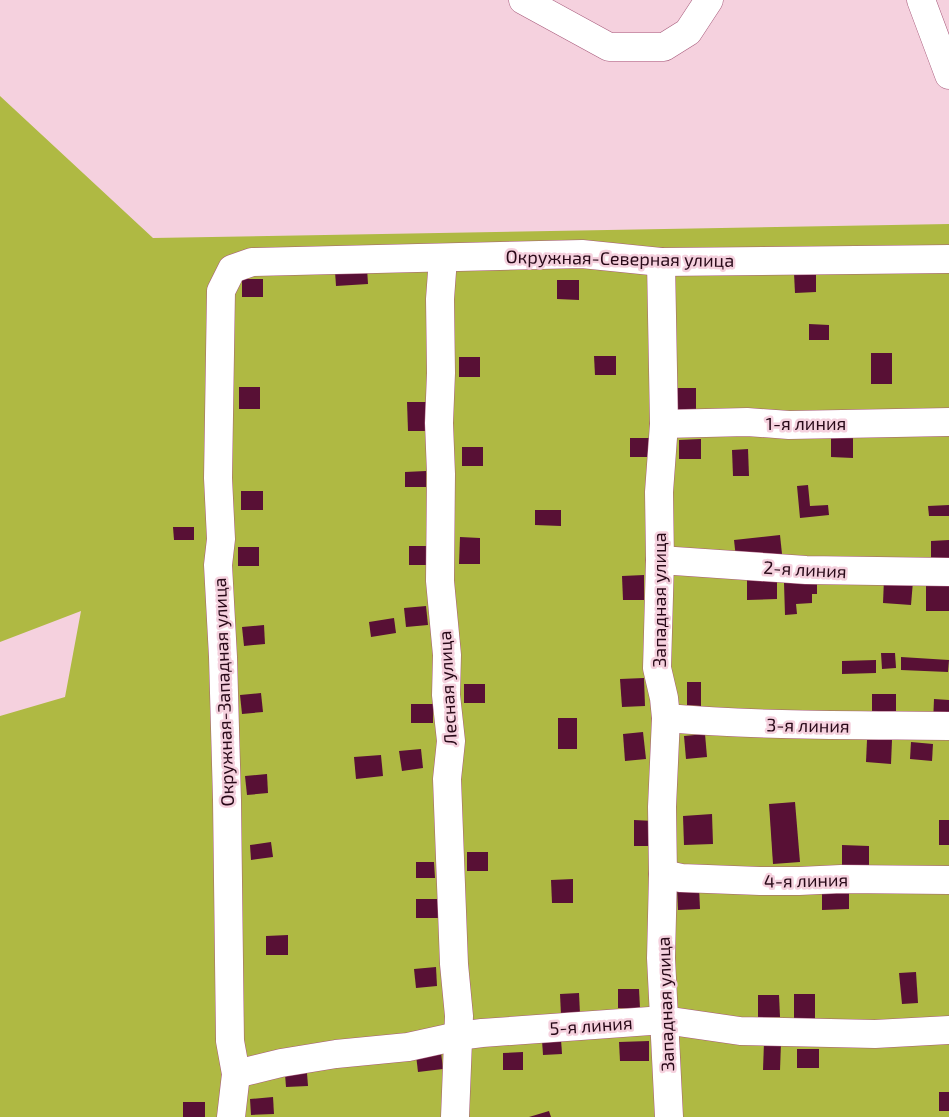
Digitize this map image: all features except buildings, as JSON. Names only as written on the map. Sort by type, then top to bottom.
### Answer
[{"type":"street","points":[[523,0],[609,47],[664,47],[688,32],[710,0]]},
{"type":"street","points":[[921,0],[949,75]]},
{"type":"street","name":"Окружная-Северная улица","points":[[232,269],[252,262],[582,254],[661,262],[949,259]]},
{"type":"street","name":"Лесная улица","points":[[443,258],[440,299],[440,581],[447,655],[446,695],[451,741],[447,779],[454,964],[460,1016],[455,1117]]},
{"type":"street","name":"Западная улица","points":[[661,262],[664,424],[659,492],[658,668],[666,718],[662,808],[662,958],[669,1117]]},
{"type":"street","name":"Окружная-Западная улица","points":[[231,1117],[236,1074],[230,1041],[223,657],[218,565],[221,539],[218,478],[220,291],[232,269]]},
{"type":"street","name":"1-я линия","points":[[664,424],[747,422],[789,425],[949,422]]},
{"type":"street","name":"2-я линия","points":[[660,560],[806,570],[949,572]]},
{"type":"street","name":"3-я линия","points":[[666,718],[793,725],[949,726]]},
{"type":"street","name":"4-я линия","points":[[663,874],[681,878],[760,881],[841,879],[949,880]]},
{"type":"street","name":"5-я линия","points":[[236,1074],[281,1063],[336,1054],[408,1047],[458,1036],[664,1020],[740,1031],[875,1034],[949,1030]]},
{"type":"green space","points":[[0,96],[153,238],[949,224],[949,1117],[0,1117],[0,716],[65,697],[81,611],[0,642]]}]
